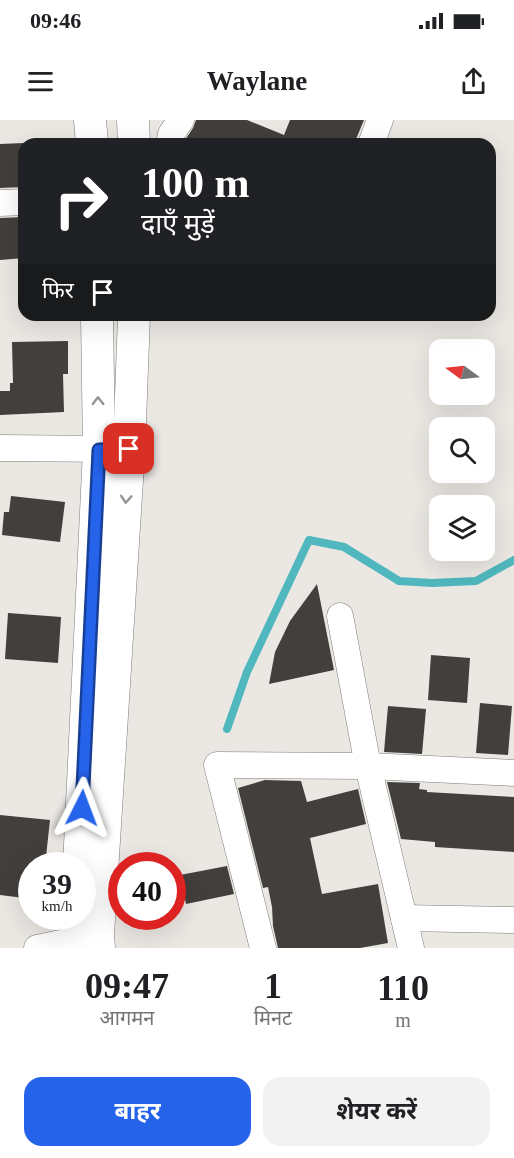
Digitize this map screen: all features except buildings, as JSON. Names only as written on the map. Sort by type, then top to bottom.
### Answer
[{"type":"street","points":[[90,120],[92,138]]},
{"type":"street","points":[[133,120],[134,138]]},
{"type":"street","points":[[170,138],[181,120]]},
{"type":"street","points":[[373,138],[380,120]]},
{"type":"street","points":[[0,203],[18,202]]},
{"type":"street","points":[[37,948],[85,938],[99,728],[97,321]]},
{"type":"street","points":[[99,728],[129,449],[134,321]]},
{"type":"street","points":[[0,448],[129,449]]},
{"type":"street","points":[[340,616],[368,766],[411,948]]},
{"type":"street","points":[[262,948],[217,765],[368,766],[514,773]]},
{"type":"street","points":[[82,852],[97,766]]},
{"type":"street","points":[[404,918],[514,920]]},
{"type":"waterway","points":[[227,729],[247,672],[309,540],[344,547],[399,581],[432,583],[476,581],[514,560]]},
{"type":"route","points":[[82,808],[99,450],[129,449]]}]
